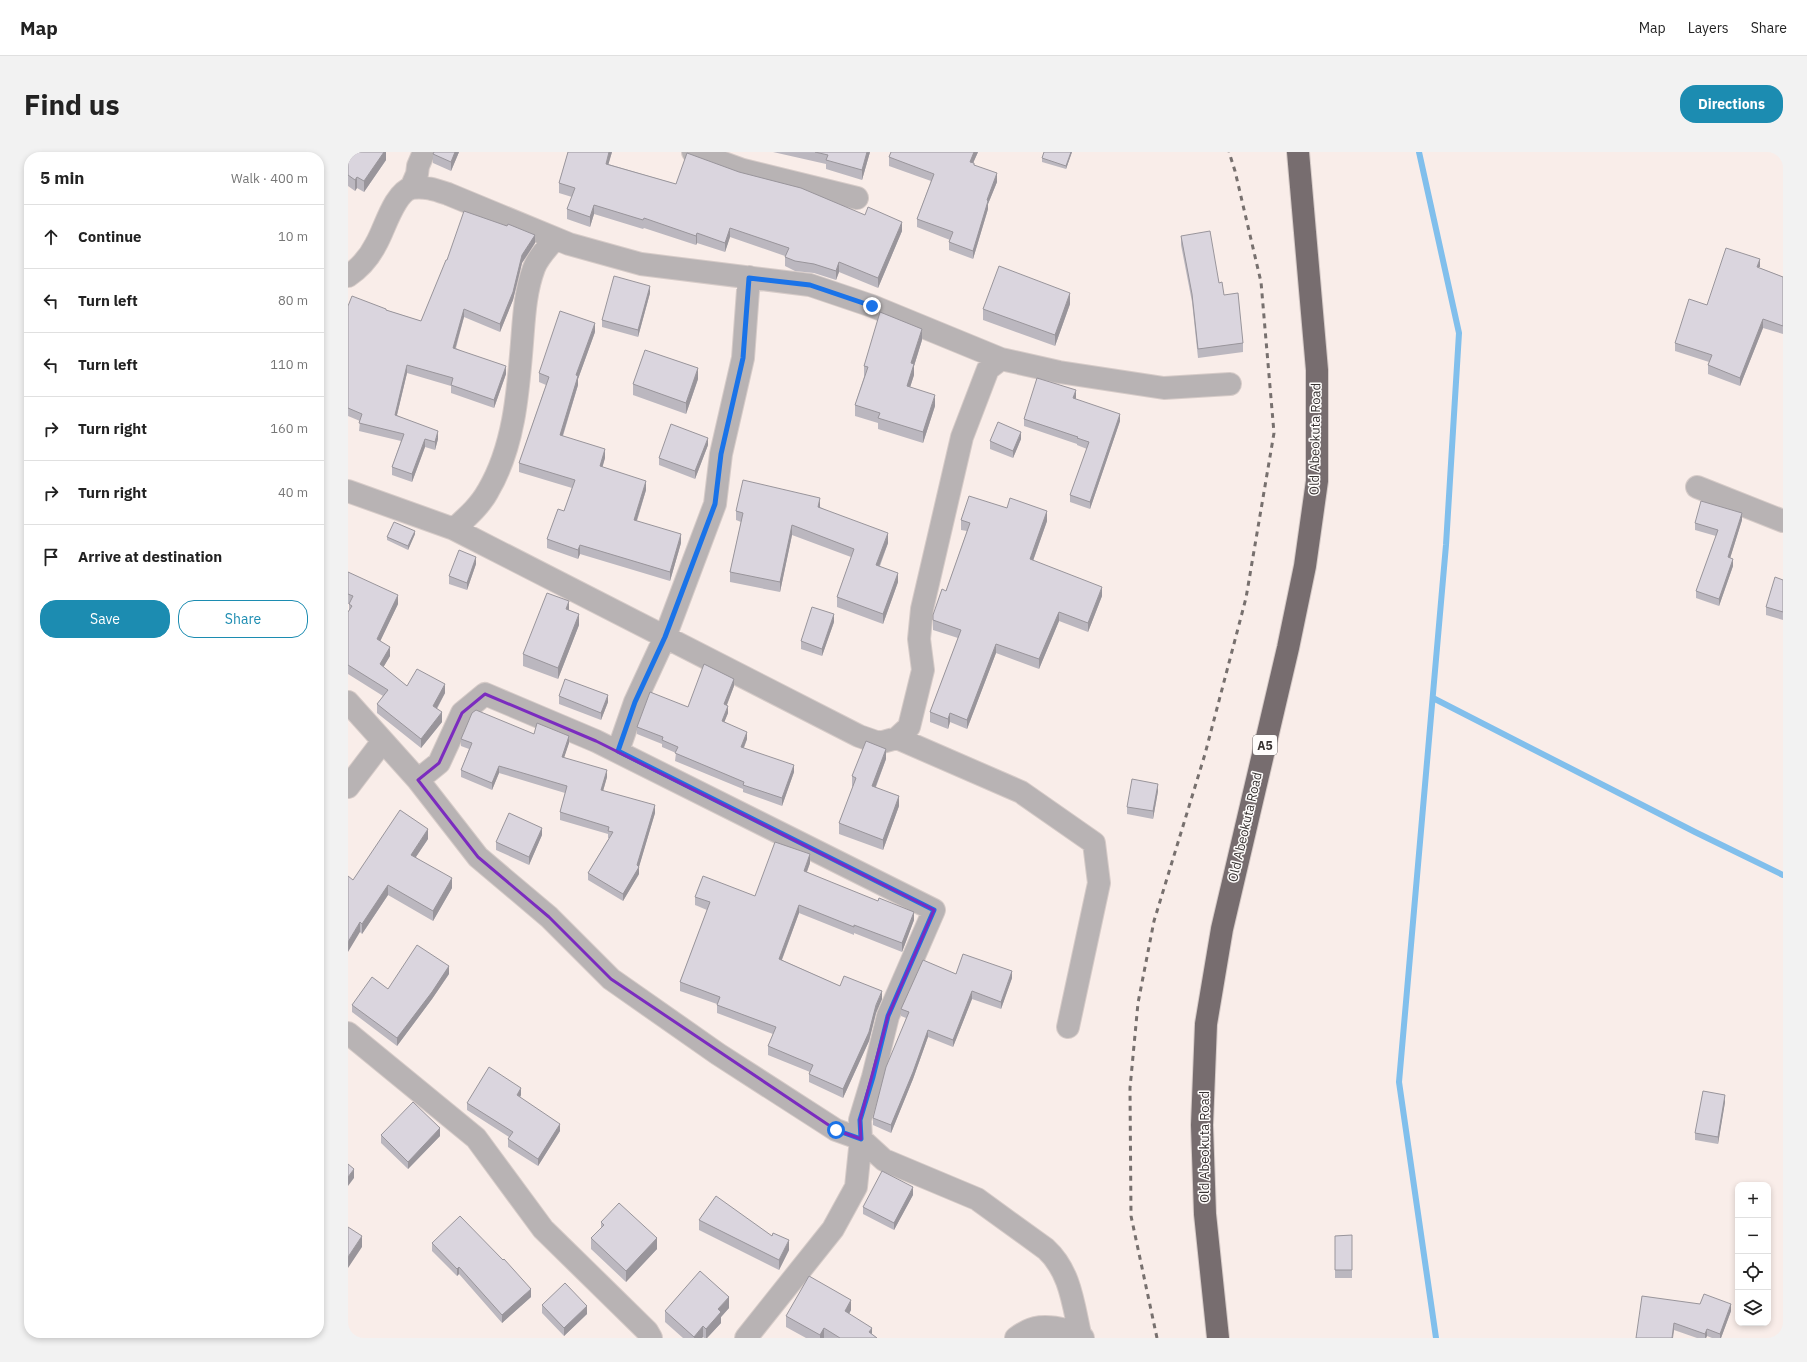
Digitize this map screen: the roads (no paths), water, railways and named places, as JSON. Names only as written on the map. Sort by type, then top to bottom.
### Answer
[{"type":"highway","name":"Old Abeokuta Road","points":[[1218,1338],[1205,1214],[1202,1125],[1206,1024],[1222,929],[1288,648],[1305,566],[1317,481],[1317,370],[1298,152]]},
{"type":"street","points":[[419,183],[418,166],[424,152]]},
{"type":"street","points":[[693,152],[743,170],[857,198]]},
{"type":"street","points":[[419,183],[555,239],[641,264],[810,285],[872,306],[972,348],[994,364],[1164,388],[1230,384]]},
{"type":"street","points":[[348,276],[366,260],[376,244],[395,204],[404,193],[419,183]]},
{"type":"street","points":[[454,530],[470,515],[488,492],[502,465],[517,404],[527,298],[534,268],[546,249],[555,239]]},
{"type":"street","points":[[618,751],[635,702],[665,637],[715,504],[721,454],[743,358],[749,278]]},
{"type":"street","points":[[348,491],[454,530],[859,736],[879,743],[898,738],[909,727],[923,670],[919,639],[922,609],[962,437],[994,364]]},
{"type":"street","points":[[1696,487],[1783,521]]},
{"type":"street","points":[[418,780],[439,763],[462,713],[485,694],[618,751],[934,910],[888,1016],[873,1077],[860,1120],[861,1139],[856,1187],[833,1228],[746,1338]]},
{"type":"street","points":[[348,702],[418,780],[478,857],[549,917],[611,979],[718,1054],[836,1130],[861,1139],[884,1160],[977,1199],[1046,1249],[1055,1257],[1062,1267],[1070,1287],[1081,1336]]},
{"type":"street","points":[[898,738],[1022,792],[1094,843],[1099,883],[1068,1027]]},
{"type":"street","points":[[348,788],[383,741]]},
{"type":"street","points":[[348,1033],[476,1138],[543,1229],[647,1331],[651,1338]]},
{"type":"street","points":[[1016,1338],[1024,1332],[1050,1326],[1081,1336]]},
{"type":"waterway","points":[[1419,152],[1459,333],[1446,545],[1399,1082],[1436,1338]]},
{"type":"waterway","points":[[1433,698],[1695,832],[1783,875]]},
{"type":"railway","points":[[1157,1338],[1131,1216],[1130,1088],[1138,1003],[1154,921],[1205,754],[1246,598],[1274,433],[1261,282],[1235,171],[1229,152]]}]
